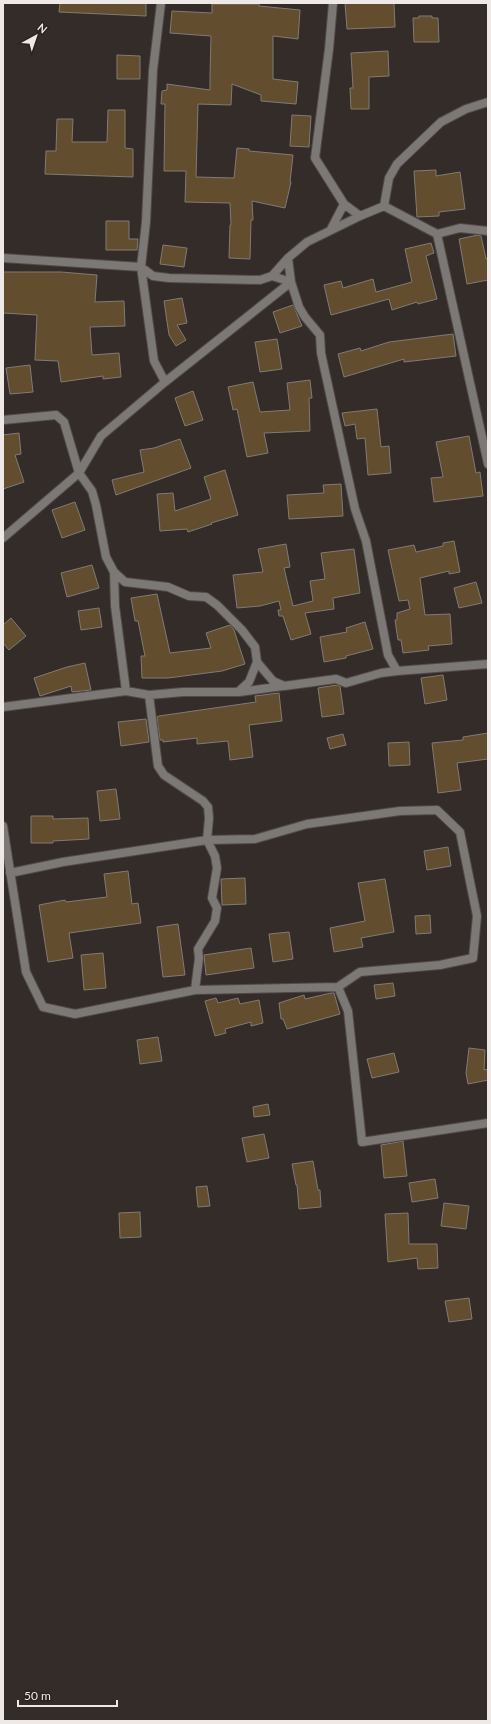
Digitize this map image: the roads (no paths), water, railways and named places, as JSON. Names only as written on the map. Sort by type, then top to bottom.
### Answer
[{"type":"street","points":[[161,3],[153,70],[146,222],[141,267],[154,361],[165,382]]},
{"type":"street","points":[[333,3],[330,49],[316,158],[344,204],[360,216]]},
{"type":"street","points":[[384,206],[389,178],[397,164],[441,122],[466,109],[488,102]]},
{"type":"street","points":[[331,230],[344,204]]},
{"type":"street","points":[[3,258],[141,267],[153,276],[168,278],[260,280],[272,276],[288,258],[307,242],[384,206]]},
{"type":"street","points":[[384,206],[437,234],[460,228],[488,231]]},
{"type":"street","points":[[437,234],[488,464]]},
{"type":"street","points":[[288,258],[291,282],[299,307],[305,317],[320,334],[321,353],[355,509],[366,541],[375,579],[388,655],[397,670]]},
{"type":"street","points":[[272,276],[291,282]]},
{"type":"street","points":[[3,538],[79,473],[101,436],[165,382],[291,282]]},
{"type":"street","points":[[3,420],[56,415],[64,422],[79,473],[92,491],[106,557],[114,572],[125,582],[168,587],[189,596],[206,597],[217,605],[242,630],[255,647],[257,662],[249,682],[238,692]]},
{"type":"street","points":[[114,572],[115,606],[126,691]]},
{"type":"street","points":[[257,662],[273,681],[284,686]]},
{"type":"street","points":[[3,707],[126,691],[149,695],[183,692],[238,692],[336,679],[346,683],[397,670],[488,664]]},
{"type":"street","points":[[149,695],[158,766],[164,775],[203,801],[208,807],[209,818],[207,840],[215,856],[217,868],[212,898],[217,908],[215,921],[198,949],[199,958],[195,990]]},
{"type":"street","points":[[3,826],[10,873],[26,972],[43,1007],[75,1014],[195,990],[338,986],[360,972],[440,965],[473,958],[477,916],[460,832],[437,810],[400,812],[307,824],[255,839],[207,840],[63,862],[10,873]]},
{"type":"street","points":[[338,986],[348,1010],[362,1142],[488,1123]]}]
